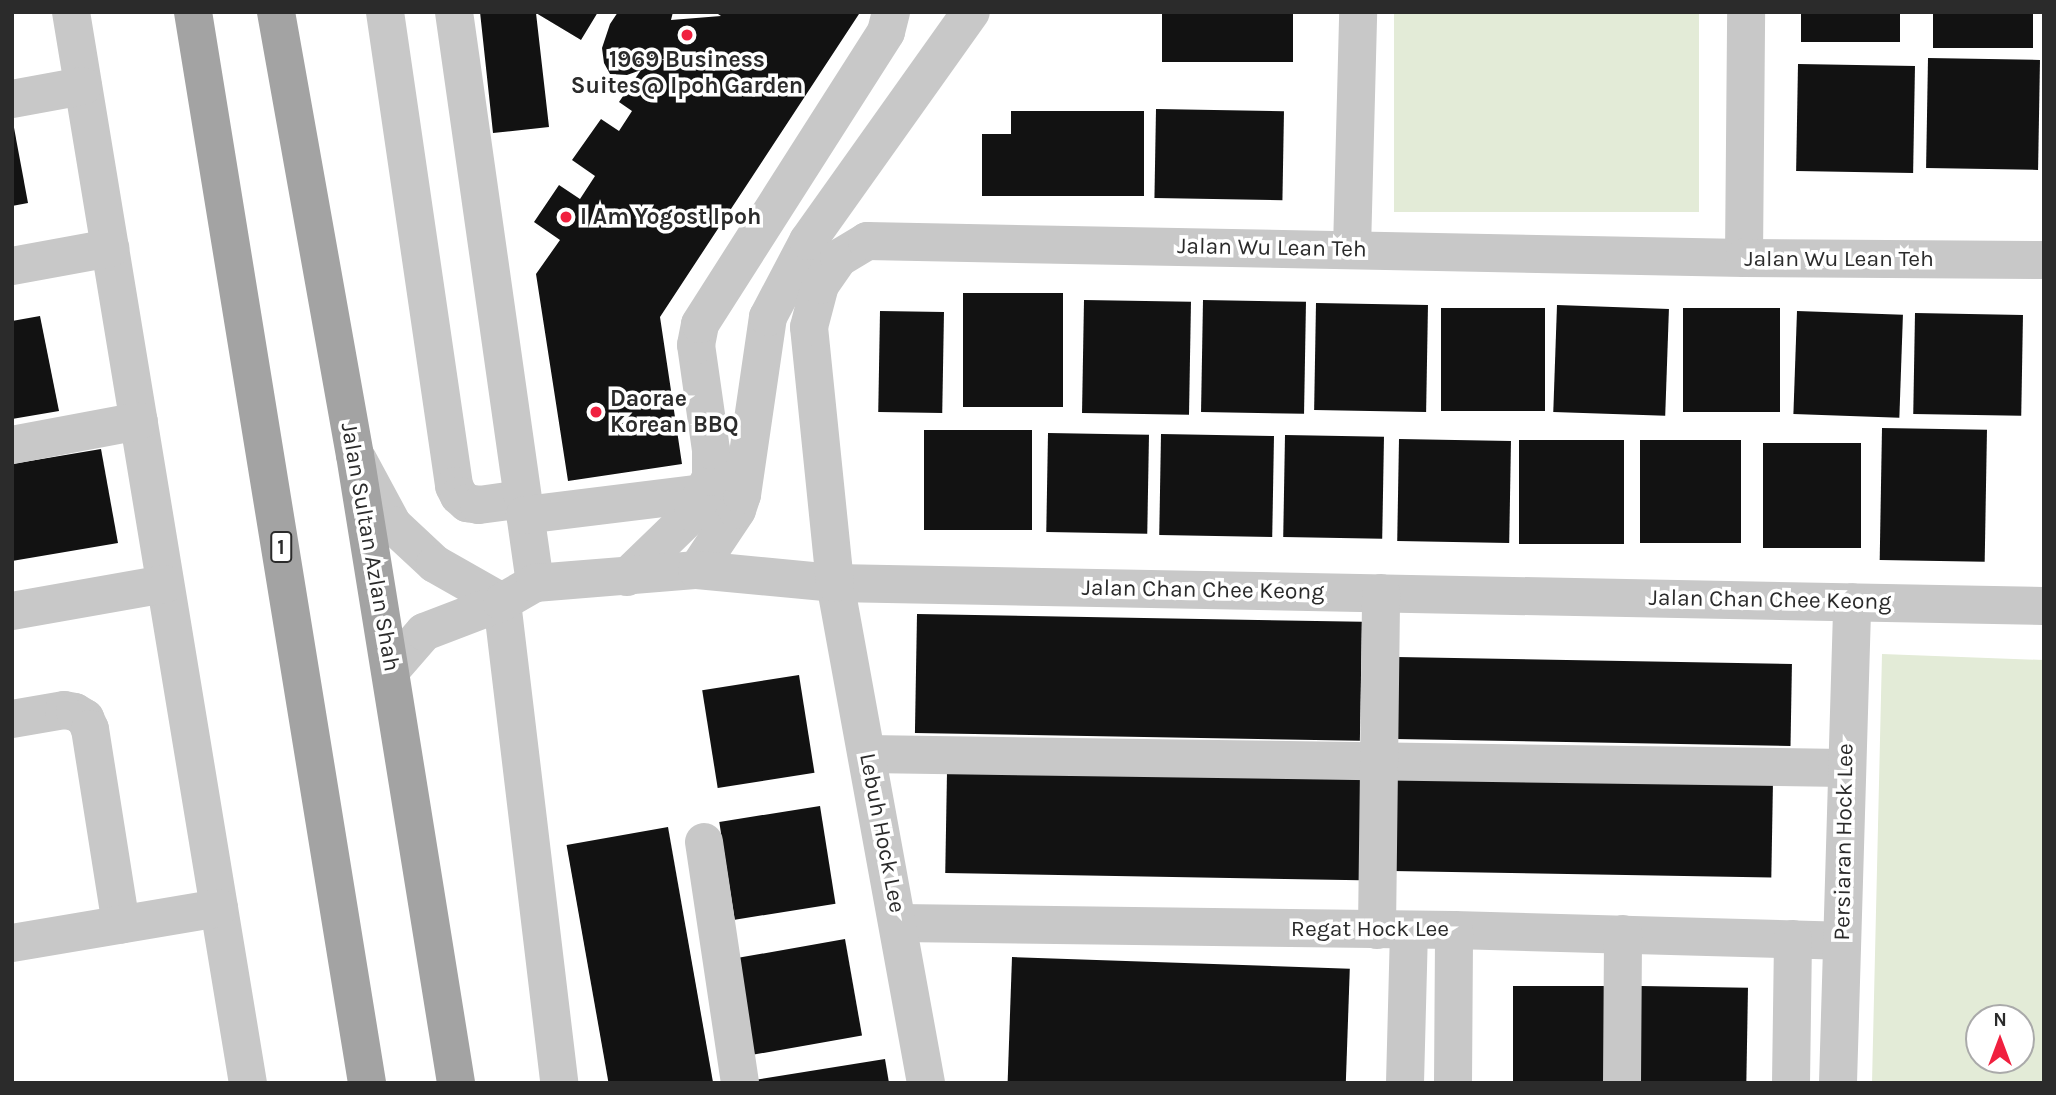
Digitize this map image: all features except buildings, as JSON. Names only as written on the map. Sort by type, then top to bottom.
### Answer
[{"type":"main road","name":"1","points":[[193,12],[367,1083]]},
{"type":"main road","name":"Jalan Sultan Azlan Shah","points":[[276,12],[355,455],[456,1083]]},
{"type":"street","points":[[71,12],[248,1083]]},
{"type":"street","points":[[385,12],[454,486],[459,496],[467,503],[524,508],[705,493]]},
{"type":"street","points":[[454,12],[535,583]]},
{"type":"street","points":[[627,577],[674,535],[705,493],[711,465],[696,345],[700,324],[886,32],[891,12]]},
{"type":"street","points":[[696,570],[737,510],[742,495],[768,317],[808,241],[971,12]]},
{"type":"street","points":[[1352,249],[1357,12]]},
{"type":"street","points":[[1744,258],[1746,12]]},
{"type":"street","points":[[12,99],[83,86]]},
{"type":"street","name":"Jalan Wu Lean Teh","points":[[835,583],[809,327],[820,285],[839,258],[867,242],[1744,258],[2044,260]]},
{"type":"street","points":[[12,265],[110,248]]},
{"type":"street","points":[[12,445],[139,421]]},
{"type":"street","points":[[355,455],[393,525],[435,564],[502,602],[559,1083]]},
{"type":"street","name":"Jalan Chan Chee Keong","points":[[391,670],[424,632],[502,602],[535,583],[696,570],[835,583],[2044,606]]},
{"type":"street","name":"Lebuh Hock Lee","points":[[835,583],[926,1083]]},
{"type":"street","points":[[12,611],[165,584]]},
{"type":"street","points":[[1381,593],[1380,762],[1405,1083]]},
{"type":"street","name":"Persiaran Hock Lee","points":[[1838,1083],[1845,768],[1852,602]]},
{"type":"street","points":[[12,719],[64,710],[75,712],[85,719],[90,729],[121,925]]},
{"type":"street","points":[[867,754],[1845,768]]},
{"type":"street","points":[[704,842],[740,1083]]},
{"type":"street","points":[[12,943],[219,908]]},
{"type":"street","name":"Regat Hock Lee","points":[[899,923],[1454,930],[1842,941]]},
{"type":"street","points":[[1453,1083],[1454,930]]},
{"type":"street","points":[[1622,1083],[1623,934]]},
{"type":"street","points":[[1791,1083],[1793,939]]},
{"type":"green space","points":[[1394,12],[1699,12],[1699,212],[1394,212]]},
{"type":"green space","points":[[1882,654],[2044,660],[2044,1083],[1872,1083]]},
{"type":"place","name":"1969 Business Suites@ Ipoh Garden","points":[[687,35]]},
{"type":"place","name":"I Am Yogost Ipoh","points":[[566,217]]},
{"type":"place","name":"Daorae Korean BBQ","points":[[596,412]]}]
